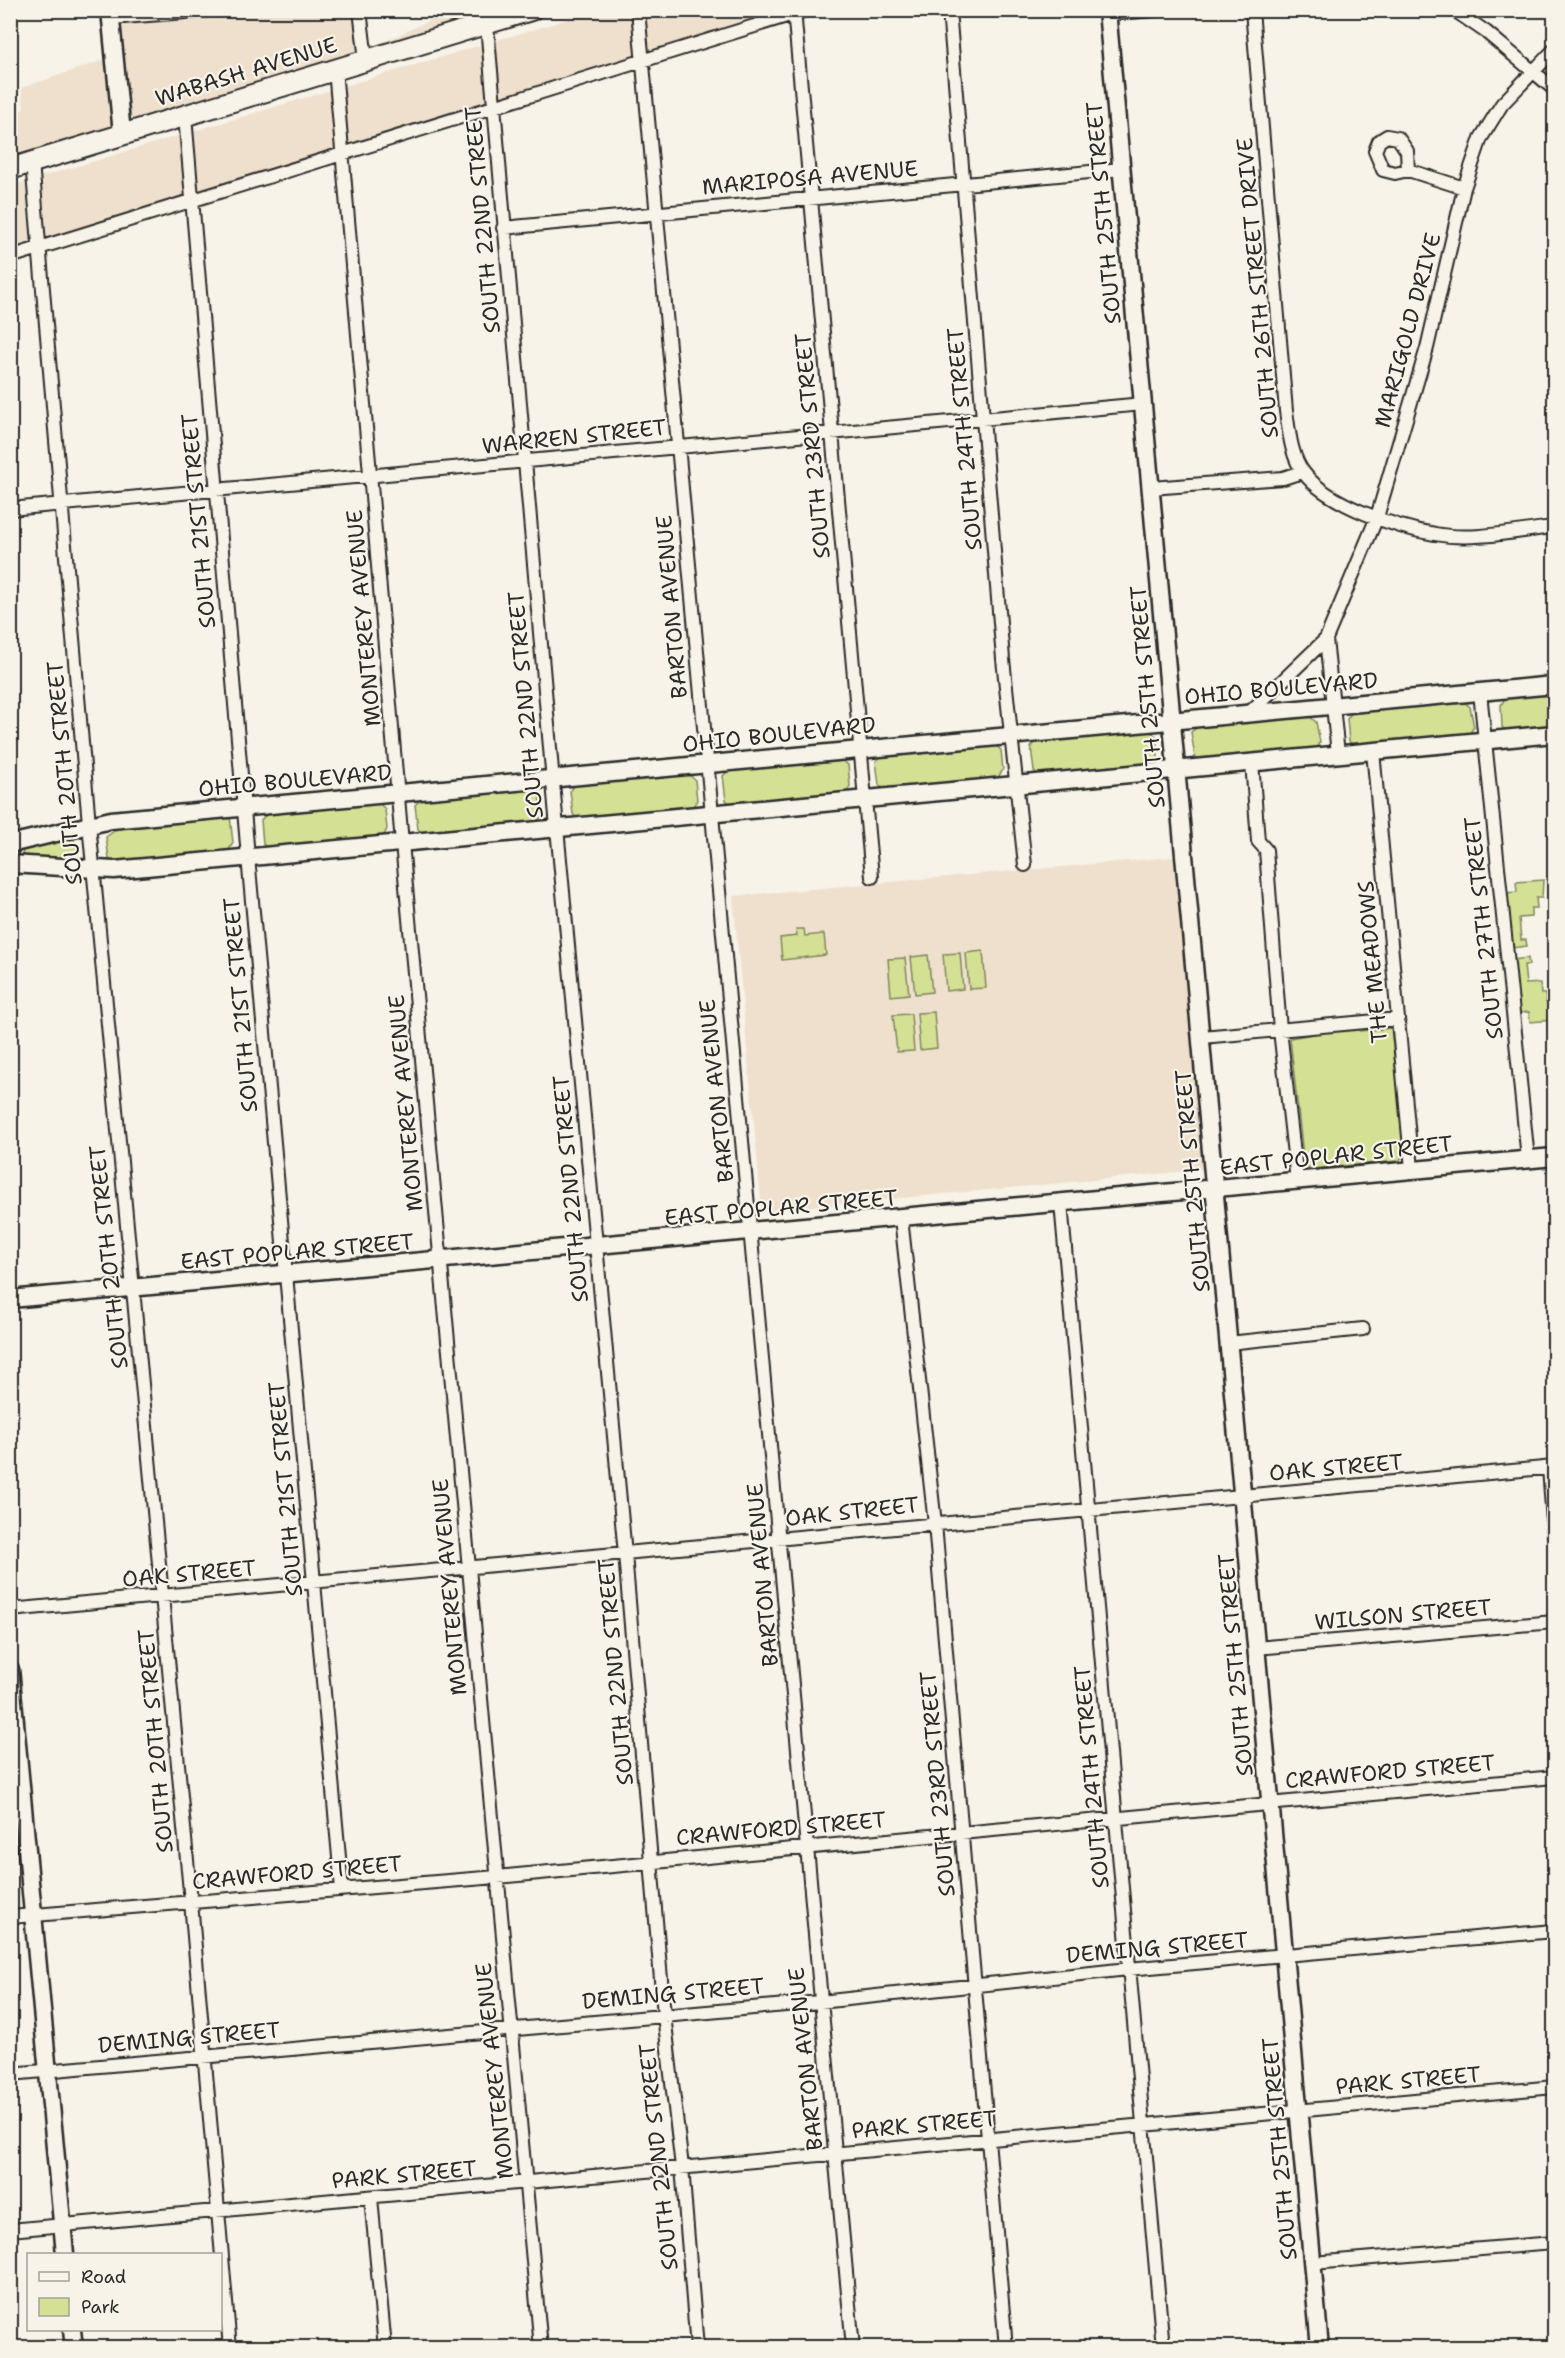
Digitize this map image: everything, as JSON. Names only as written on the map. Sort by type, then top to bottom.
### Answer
[{"type":"main road","name":"WABASH AVENUE","points":[[10,169],[335,69],[487,26],[531,10]]},
{"type":"main road","name":"SOUTH 25TH STREET","points":[[1107,12],[1320,2348]]},
{"type":"main road","points":[[111,14],[122,134]]},
{"type":"main road","name":"OHIO BOULEVARD","points":[[10,844],[89,824],[244,807],[1554,685]]},
{"type":"main road","points":[[10,864],[93,870],[248,857],[1554,734]]},
{"type":"main road","name":"EAST POPLAR STREET","points":[[10,1299],[441,1261],[1554,1156]]},
{"type":"main road","points":[[10,1669],[65,2253]]},
{"type":"main road","points":[[72,2331],[74,2348]]},
{"type":"street","points":[[111,14],[211,10]]},
{"type":"street","points":[[360,10],[366,60]]},
{"type":"street","name":"BARTON AVENUE","points":[[638,10],[710,814],[781,1539],[852,2348]]},
{"type":"street","name":"SOUTH 24TH STREET","points":[[949,10],[1003,659],[1013,735],[1024,865]]},
{"type":"street","points":[[1107,12],[1154,10]]},
{"type":"street","name":"SOUTH 26TH STREET DRIVE","points":[[1252,10],[1286,411],[1291,442],[1302,472],[1319,488],[1345,505],[1377,518],[1435,535],[1466,536],[1554,527]]},
{"type":"street","points":[[1454,10],[1486,32],[1554,89]]},
{"type":"street","points":[[10,256],[40,249],[192,199],[798,12]]},
{"type":"street","name":"SOUTH 23RD STREET","points":[[798,12],[809,198],[872,877]]},
{"type":"street","name":"SOUTH 22ND STREET","points":[[487,26],[503,228],[625,1554],[664,2014],[682,2167],[697,2348]]},
{"type":"street","name":"MARIGOLD DRIVE","points":[[1249,713],[1326,639],[1377,518],[1427,348],[1464,188],[1481,138],[1502,104],[1554,50]]},
{"type":"street","name":"MONTEREY AVENUE","points":[[335,69],[402,843],[541,2348]]},
{"type":"street","name":"SOUTH 21ST STREET","points":[[185,116],[248,857],[342,1890]]},
{"type":"street","name":"SOUTH 20TH STREET","points":[[32,162],[93,870],[162,1596],[221,2253]]},
{"type":"street","name":"MARIPOSA AVENUE","points":[[503,228],[1121,169]]},
{"type":"street","points":[[1408,170],[1464,188]]},
{"type":"street","name":"WARREN STREET","points":[[10,509],[1143,404]]},
{"type":"street","points":[[1151,488],[1283,478],[1302,472]]},
{"type":"street","name":"MARIGOLD DRIVE","points":[[1326,639],[1338,754]]},
{"type":"street","name":"SOUTH 27TH STREET","points":[[1480,692],[1528,1159]]},
{"type":"street","name":"THE MEADOWS","points":[[1372,751],[1412,1169]]},
{"type":"street","points":[[1252,762],[1258,841],[1266,850],[1280,1030],[1298,1181]]},
{"type":"street","points":[[1202,1037],[1398,1019]]},
{"type":"street","name":"SOUTH 24TH STREET","points":[[1061,1203],[1163,2348]]},
{"type":"street","name":"SOUTH 23RD STREET","points":[[901,1218],[935,1524],[1006,2348]]},
{"type":"street","points":[[1228,1343],[1363,1329]]},
{"type":"street","points":[[1552,1468],[1554,1535]]},
{"type":"street","name":"OAK STREET","points":[[10,1610],[1552,1468]]},
{"type":"street","name":"WILSON STREET","points":[[1256,1648],[1554,1622]]},
{"type":"street","name":"CRAWFORD STREET","points":[[10,1917],[497,1877],[963,1831],[1554,1777]]},
{"type":"street","name":"DEMING STREET","points":[[10,2074],[511,2030],[664,2014],[820,2002],[1128,1969],[1554,1931]]},
{"type":"street","name":"PARK STREET","points":[[10,2230],[1554,2087]]},
{"type":"street","points":[[371,2198],[385,2348]]},
{"type":"street","points":[[1313,2263],[1554,2244]]},
{"type":"street","name":"SOUTH 20TH STREET","points":[[222,2264],[230,2348]]},
{"type":"shaded area","points":[[262,11],[368,11],[370,48],[446,11],[494,11],[11,162],[11,114],[24,109],[21,88],[119,55],[118,26]]},
{"type":"shaded area","points":[[595,11],[781,11],[11,253],[11,186]]},
{"type":"shaded area","points":[[1173,857],[1179,860],[1204,1168],[762,1211],[733,896]]},
{"type":"green space","points":[[1554,693],[1554,728],[1508,732],[1502,727],[1501,705],[1506,697]]},
{"type":"green space","points":[[1463,701],[1470,707],[1474,727],[1469,734],[1354,747],[1349,741],[1347,719],[1352,712]]},
{"type":"green space","points":[[1309,716],[1316,722],[1320,742],[1314,750],[1197,760],[1195,757],[1191,732],[1198,727]]},
{"type":"green space","points":[[1148,730],[1156,736],[1158,757],[1154,764],[1039,777],[1034,771],[1031,747],[1037,741]]},
{"type":"green space","points":[[994,744],[1001,750],[1003,770],[996,780],[885,790],[879,785],[876,761],[883,755]]},
{"type":"green space","points":[[840,759],[848,765],[850,786],[846,793],[732,805],[726,800],[723,776],[729,770]]},
{"type":"green space","points":[[687,773],[695,780],[697,800],[693,807],[578,820],[573,814],[570,791],[576,784]]},
{"type":"green space","points":[[532,788],[539,794],[542,814],[538,822],[423,834],[418,829],[415,805],[421,799]]},
{"type":"green space","points":[[378,802],[385,809],[387,829],[383,837],[269,849],[263,844],[261,820],[267,814]]},
{"type":"green space","points":[[230,816],[233,843],[227,853],[113,863],[109,859],[106,837],[121,826]]},
{"type":"green space","points":[[73,837],[78,854],[69,861],[22,856],[23,850]]},
{"type":"green space","points":[[1543,880],[1542,898],[1536,898],[1537,908],[1531,908],[1531,917],[1519,918],[1521,940],[1526,940],[1527,946],[1511,948],[1506,893],[1517,892],[1516,882]]},
{"type":"green space","points":[[796,929],[804,929],[805,936],[824,934],[826,955],[782,960],[780,938],[797,936]]},
{"type":"green space","points":[[983,951],[986,988],[969,989],[966,953]]},
{"type":"green space","points":[[960,953],[963,989],[946,991],[943,954]]},
{"type":"green space","points":[[928,955],[932,992],[915,994],[911,957]]},
{"type":"green space","points":[[905,958],[909,994],[891,996],[888,959]]},
{"type":"green space","points":[[1528,958],[1529,965],[1524,965],[1526,984],[1540,983],[1541,994],[1545,994],[1546,1002],[1550,1002],[1551,1011],[1554,1010],[1554,1020],[1530,1022],[1529,1012],[1518,1013],[1513,960]]},
{"type":"green space","points":[[934,1012],[937,1048],[920,1050],[917,1013]]},
{"type":"green space","points":[[911,1014],[914,1051],[897,1052],[893,1015]]},
{"type":"green space","points":[[1354,1027],[1360,1031],[1391,1028],[1405,1153],[1399,1161],[1311,1169],[1304,1164],[1290,1038]]}]
